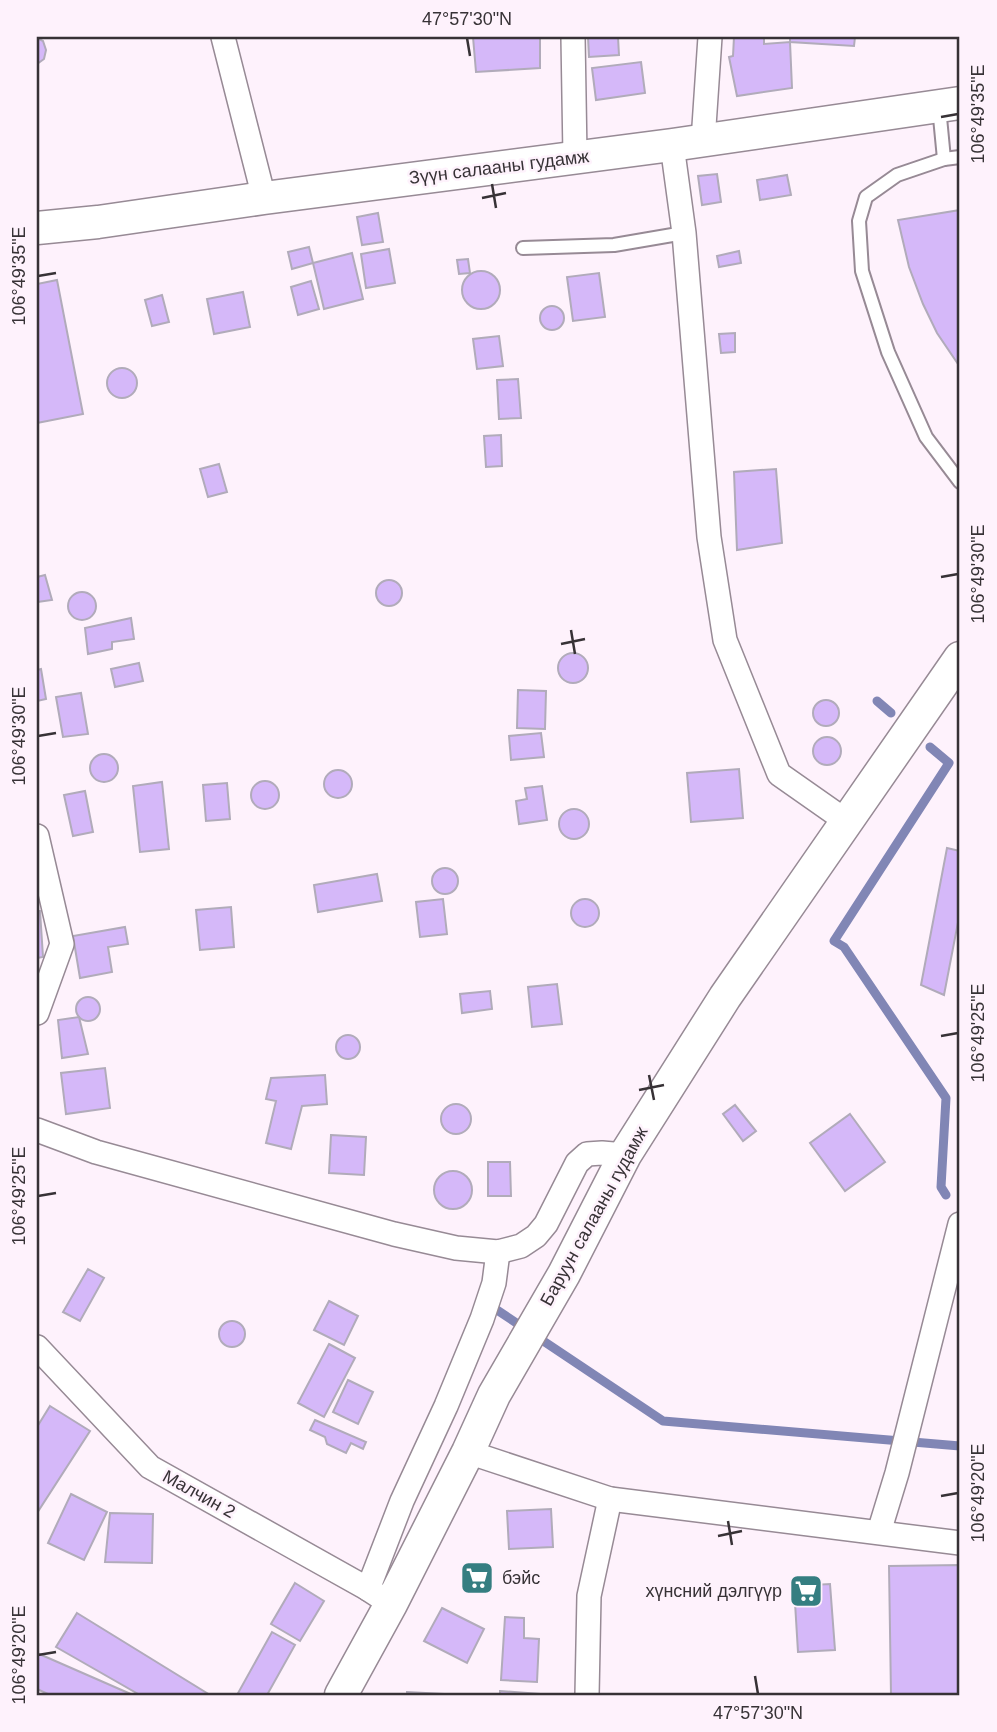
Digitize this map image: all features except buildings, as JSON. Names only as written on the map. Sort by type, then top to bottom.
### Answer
[{"type":"main road","name":"Зүүн салааны гудамж","points":[[37,228],[703,141],[949,105]]},
{"type":"main road","name":"Баруун салааны гудамж","points":[[341,1695],[380,1596],[468,1452],[494,1395],[564,1274],[625,1155],[725,997],[960,658]]},
{"type":"street","points":[[223,37],[264,198]]},
{"type":"street","points":[[573,37],[575,156]]},
{"type":"street","points":[[703,141],[710,37]]},
{"type":"street","points":[[672,145],[684,233],[709,537],[724,640],[779,774],[846,821]]},
{"type":"street","points":[[37,836],[62,944],[37,1013]]},
{"type":"street","points":[[37,1129],[96,1152],[394,1234],[456,1248],[498,1252],[521,1246],[536,1236],[577,1163],[587,1154],[625,1155]]},
{"type":"street","points":[[879,1532],[897,1473],[960,1224]]},
{"type":"street","points":[[380,1596],[402,1501],[482,1319],[494,1283],[498,1252]]},
{"type":"street","name":"Малчин 2","points":[[37,1347],[150,1466],[380,1596]]},
{"type":"street","points":[[468,1452],[610,1499],[960,1543]]},
{"type":"street","points":[[587,1695],[589,1597],[610,1499]]},
{"type":"lane","points":[[944,159],[949,105]]},
{"type":"lane","points":[[960,157],[944,159],[897,175],[866,197],[859,221],[862,271],[888,352],[926,437],[960,482]]},
{"type":"lane","points":[[523,248],[614,245],[684,233]]},
{"type":"waterway","points":[[877,701],[891,713]]},
{"type":"waterway","points":[[930,747],[949,763],[834,941],[844,947],[946,1098],[941,1187],[946,1195]]},
{"type":"waterway","points":[[497,1310],[663,1421],[960,1446]]},
{"type":"place","name":"бэйс","points":[[477,1578]]},
{"type":"place","name":"хүнсний дэлгүүр","points":[[806,1591]]}]
